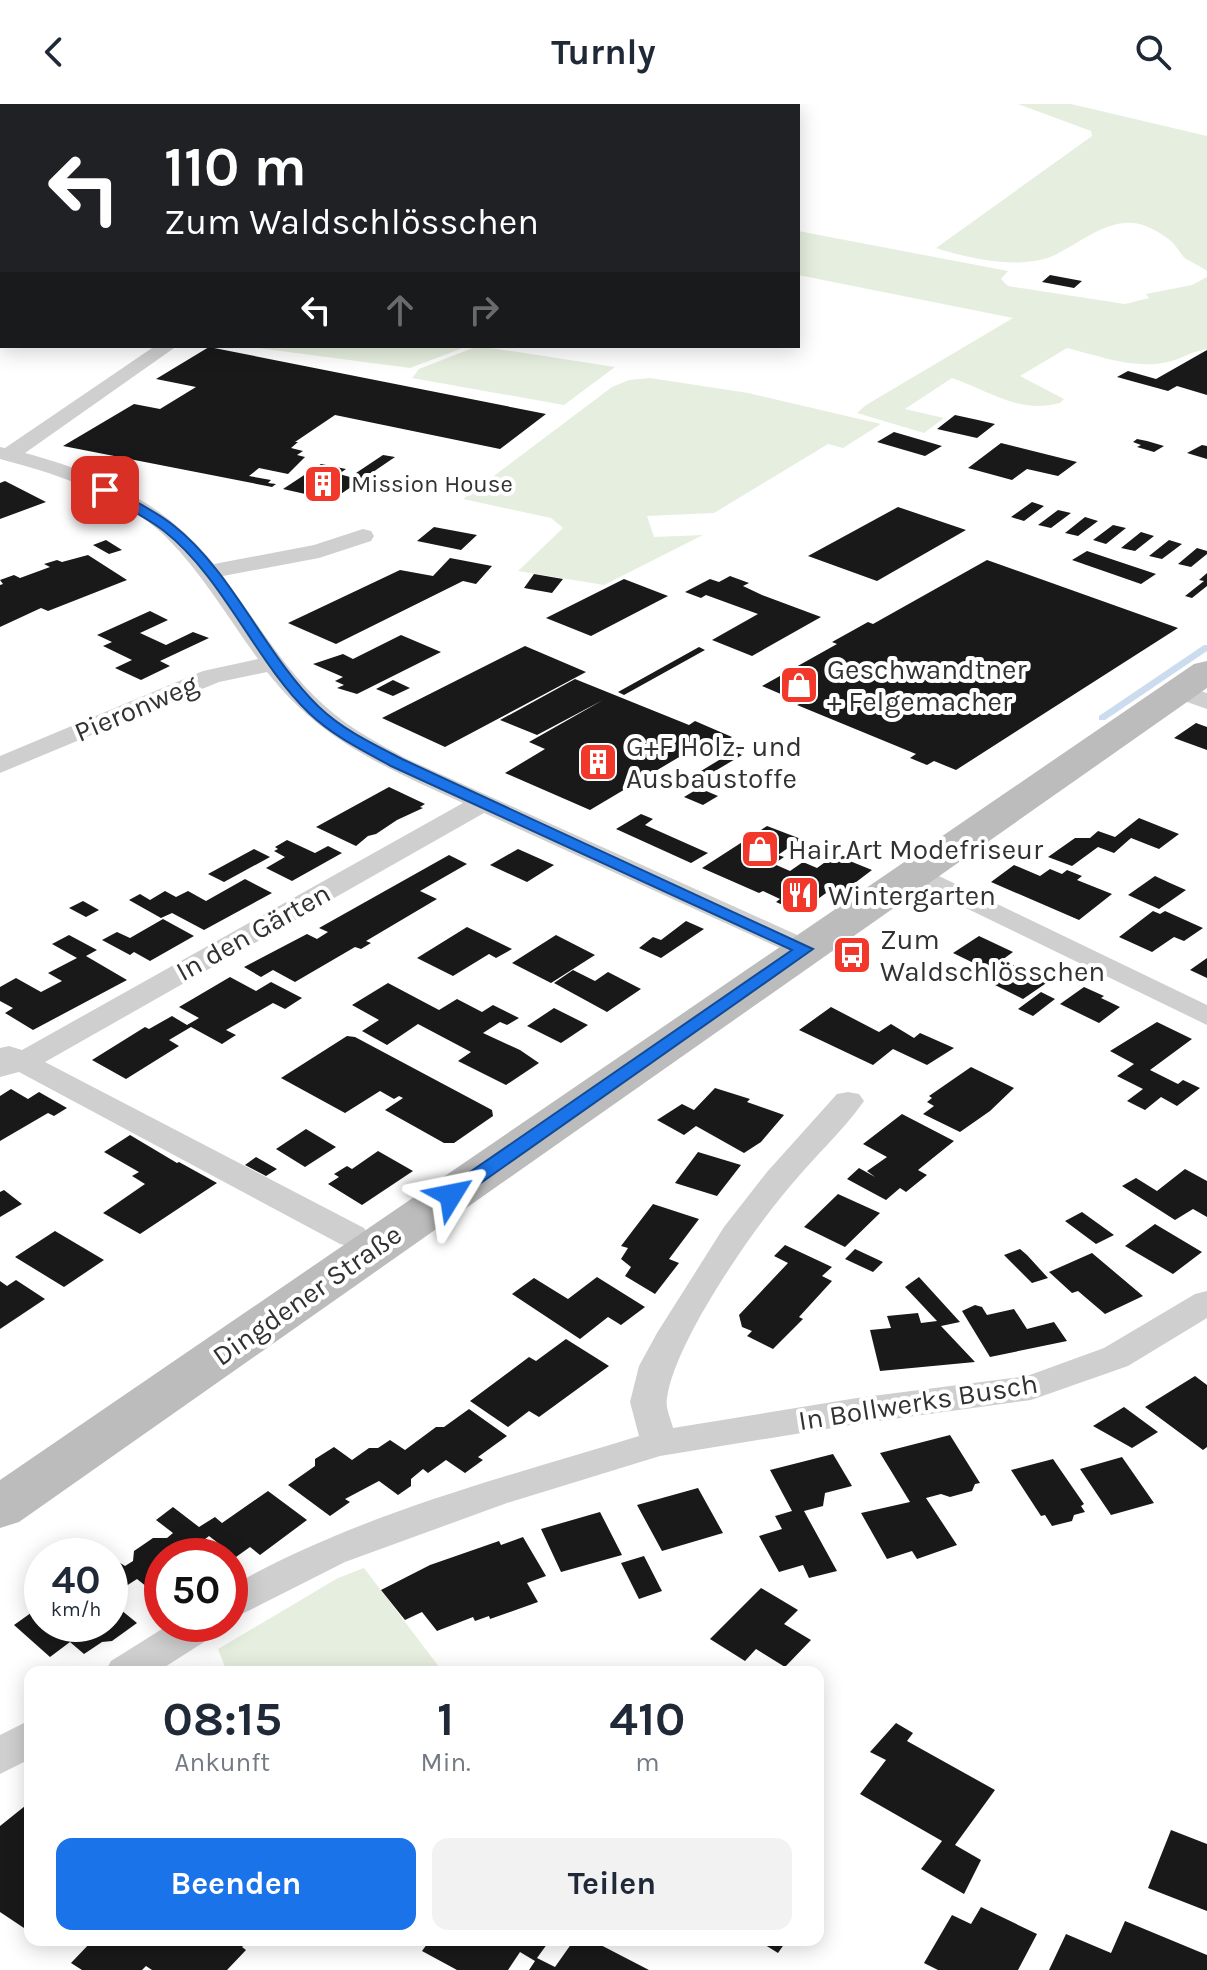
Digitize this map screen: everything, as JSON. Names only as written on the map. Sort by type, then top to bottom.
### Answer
[{"type":"main road","name":"Dingdener Straße","points":[[0,1508],[916,873],[1198,688]]},
{"type":"street","points":[[5,454],[165,348]]},
{"type":"street","points":[[5,454],[87,481],[169,528],[210,572],[313,709],[340,732],[396,763],[805,949]]},
{"type":"street","points":[[210,572],[278,560],[363,536]]},
{"type":"street","name":"Pieronweg","points":[[0,765],[212,676],[276,663]]},
{"type":"street","name":"In den Gärten","points":[[7,1060],[483,803]]},
{"type":"street","points":[[916,873],[1207,1016]]},
{"type":"street","name":"In den Gärten","points":[[7,1060],[352,1236]]},
{"type":"street","points":[[659,1443],[648,1402],[657,1366],[674,1333],[736,1235],[778,1179],[848,1101]]},
{"type":"street","name":"In Bollwerks Busch","points":[[248,1594],[317,1559],[396,1527],[659,1443],[857,1411],[1031,1388],[1116,1357],[1207,1302]]},
{"type":"street","points":[[134,1666],[172,1642]]},
{"type":"street","points":[[0,1757],[24,1741]]},
{"type":"green space","points":[[1018,104],[1071,104],[1207,136],[1207,271],[1186,259],[1160,233],[1129,223],[1102,229],[1052,256],[1027,262],[987,260],[936,248],[1092,136],[1091,131]]},
{"type":"green space","points":[[800,231],[1008,271],[1001,279],[1008,286],[1125,304],[1149,298],[1146,294],[1192,285],[1207,277],[1207,349],[1172,361],[1145,364],[1067,348],[1020,376],[1064,399],[1045,406],[1004,400],[952,378],[905,409],[944,418],[924,433],[857,413],[1013,318],[800,275]]},
{"type":"green space","points":[[258,348],[463,348],[410,368]]},
{"type":"green space","points":[[473,348],[491,348],[615,367],[564,405],[412,378],[419,369]]},
{"type":"green space","points":[[650,378],[748,393],[881,424],[843,448],[828,444],[714,513],[647,516],[654,537],[703,535],[604,585],[518,571],[563,528],[551,518],[463,499],[612,387],[629,380]]},
{"type":"green space","points":[[364,1568],[438,1666],[225,1666],[218,1649],[230,1642],[248,1642],[248,1631],[338,1578]]},
{"type":"building","points":[[1050,275],[1082,281],[1074,288],[1042,282]]},
{"type":"building","points":[[207,348],[214,348],[546,414],[500,449],[335,415],[295,442],[298,442],[291,448],[303,451],[297,455],[305,457],[288,474],[259,468],[249,476],[271,480],[268,483],[276,484],[272,487],[63,446],[134,404],[160,409],[196,387],[156,379]]},
{"type":"building","points":[[1207,350],[1207,395],[1177,386],[1168,391],[1117,377],[1128,371],[1156,379]]},
{"type":"building","points":[[955,415],[995,424],[977,438],[937,429]]},
{"type":"building","points":[[894,432],[942,446],[925,456],[877,442]]},
{"type":"building","points":[[1137,439],[1164,446],[1154,452],[1137,447],[1141,445],[1133,442]]},
{"type":"building","points":[[1001,443],[1077,462],[1058,476],[1027,469],[1012,480],[968,468]]},
{"type":"building","points":[[1202,445],[1207,446],[1207,459],[1187,453]]},
{"type":"building","name":"Mission House","points":[[383,455],[395,457],[332,500],[283,489],[321,464],[346,469],[339,474],[350,477]]},
{"type":"building","points":[[5,481],[46,502],[0,519],[0,483]]},
{"type":"building","points":[[1032,502],[1044,506],[1024,521],[1011,517]]},
{"type":"building","points":[[898,507],[966,530],[877,581],[808,556]]},
{"type":"building","points":[[1058,510],[1071,513],[1051,528],[1038,525]]},
{"type":"building","points":[[1085,517],[1098,521],[1078,536],[1065,533]]},
{"type":"building","points":[[1113,525],[1126,528],[1106,544],[1093,540]]},
{"type":"building","points":[[434,527],[477,535],[461,550],[417,541]]},
{"type":"building","points":[[1141,532],[1154,536],[1135,551],[1121,548]]},
{"type":"building","points":[[106,540],[122,550],[109,554],[93,545]]},
{"type":"building","points":[[1169,540],[1182,544],[1162,559],[1149,556]]},
{"type":"building","points":[[1197,548],[1207,551],[1207,554],[1191,567],[1178,564]]},
{"type":"building","points":[[1087,551],[1156,574],[1141,584],[1072,560]]},
{"type":"building","points":[[88,555],[127,580],[48,611],[41,608],[0,627],[0,585],[3,584],[0,580],[14,575],[20,578],[50,567],[44,564],[57,560],[62,562]]},
{"type":"building","points":[[450,558],[492,566],[476,584],[463,581],[336,644],[288,623],[400,570],[433,576]]},
{"type":"building","points":[[987,560],[1178,628],[956,770],[934,761],[927,765],[910,758],[916,754],[797,705],[802,703],[762,686],[837,644],[832,642],[868,622],[873,624]]},
{"type":"building","points":[[1207,573],[1207,586],[1192,598],[1185,596],[1204,581],[1199,580]]},
{"type":"building","points":[[534,574],[563,579],[552,593],[524,588]]},
{"type":"building","points":[[730,576],[749,583],[743,586],[762,595],[821,617],[752,656],[712,640],[758,614],[706,595],[701,598],[685,592],[710,579],[719,582]]},
{"type":"building","points":[[624,579],[668,596],[591,636],[546,618]]},
{"type":"building","points":[[150,611],[168,620],[140,633],[166,645],[193,632],[209,638],[160,661],[170,666],[141,680],[115,668],[132,660],[103,646],[112,642],[97,635]]},
{"type":"building","points":[[401,635],[441,652],[357,694],[337,688],[344,685],[335,681],[343,677],[313,664],[343,654],[353,659]]},
{"type":"building","points":[[525,646],[586,672],[445,747],[382,718]]},
{"type":"building","points":[[699,647],[705,650],[624,695],[618,692]]},
{"type":"building","name":"G+F Holz- und Ausbaustoffe","points":[[575,679],[689,725],[695,721],[732,737],[702,755],[691,750],[590,810],[505,773],[545,749],[529,742],[603,700],[537,735],[500,720]]},
{"type":"building","points":[[393,680],[410,688],[393,696],[376,689]]},
{"type":"building","points":[[1196,723],[1207,727],[1207,750],[1174,738]]},
{"type":"building","points":[[734,751],[742,755],[700,780],[691,777]]},
{"type":"building","points":[[389,787],[425,804],[420,807],[423,808],[368,836],[356,846],[316,827]]},
{"type":"building","points":[[699,788],[718,796],[703,805],[684,797]]},
{"type":"building","points":[[641,814],[653,819],[645,825],[708,853],[691,863],[616,829]]},
{"type":"building","points":[[1139,818],[1179,834],[1159,849],[1131,838],[1114,853],[1098,847],[1072,866],[1048,857],[1075,838],[1090,838],[1098,831],[1115,837]]},
{"type":"building","points":[[767,826],[801,839],[778,855],[784,857],[774,864],[790,871],[803,862],[817,868],[835,855],[872,870],[843,892],[833,888],[804,909],[796,906],[792,909],[776,902],[780,899],[763,891],[759,893],[702,868]]},
{"type":"building","points":[[287,840],[315,853],[328,846],[342,853],[292,881],[266,868],[285,857],[274,851],[278,849],[275,847]]},
{"type":"building","points":[[254,849],[270,857],[224,882],[208,874]]},
{"type":"building","points":[[518,849],[554,865],[527,882],[490,865]]},
{"type":"building","points":[[449,855],[467,864],[420,891],[437,899],[366,941],[371,943],[361,949],[355,947],[295,982],[273,970],[261,977],[244,967],[307,934],[317,939],[328,932],[319,928]]},
{"type":"building","points":[[1014,865],[1040,876],[1050,869],[1062,874],[1067,870],[1082,876],[1077,880],[1112,894],[1079,920],[991,882]]},
{"type":"building","points":[[1155,876],[1186,890],[1159,909],[1128,895]]},
{"type":"building","points":[[245,879],[272,893],[204,930],[172,913],[161,918],[129,900],[140,894],[150,900],[165,891],[176,897],[188,891],[206,901]]},
{"type":"building","points":[[83,901],[99,910],[86,917],[69,908]]},
{"type":"building","points":[[1153,911],[1160,914],[1165,911],[1203,928],[1184,941],[1174,937],[1152,952],[1119,937]]},
{"type":"building","points":[[163,919],[194,936],[150,961],[134,952],[130,955],[102,940],[117,932],[130,938]]},
{"type":"building","points":[[686,921],[704,929],[661,958],[639,948],[653,937],[661,940]]},
{"type":"building","points":[[467,927],[512,949],[496,958],[489,954],[453,976],[417,958]]},
{"type":"building","points":[[69,935],[97,950],[86,956],[127,980],[33,1030],[5,1013],[13,1008],[0,1001],[0,987],[16,978],[41,992],[62,981],[48,973],[77,958],[52,944]]},
{"type":"building","points":[[556,935],[595,955],[551,983],[512,963]]},
{"type":"building","points":[[979,936],[1013,952],[1002,960],[1026,971],[1036,964],[1058,975],[1023,999],[977,976],[986,969],[953,953]]},
{"type":"building","points":[[1207,958],[1207,978],[1190,970]]},
{"type":"building","points":[[573,970],[595,981],[608,972],[641,989],[607,1012],[554,983]]},
{"type":"building","points":[[230,977],[256,991],[271,982],[302,998],[285,1009],[273,1003],[226,1030],[236,1035],[222,1044],[191,1027],[169,1040],[179,1046],[126,1079],[92,1060],[145,1027],[149,1029],[172,1016],[187,1025],[199,1018],[179,1007]]},
{"type":"building","points":[[388,983],[439,1010],[457,999],[482,1012],[493,1005],[519,1018],[507,1025],[500,1022],[483,1033],[520,1050],[539,1063],[506,1085],[458,1061],[471,1052],[418,1024],[387,1045],[362,1031],[379,1020],[352,1005]]},
{"type":"building","points":[[1084,987],[1120,1007],[1099,1023],[1060,1004]]},
{"type":"building","points":[[1041,992],[1055,999],[1033,1016],[1018,1009]]},
{"type":"building","points":[[831,1007],[879,1032],[891,1024],[914,1038],[920,1033],[954,1048],[927,1065],[893,1049],[873,1065],[799,1030]]},
{"type":"building","points":[[554,1008],[588,1025],[561,1043],[527,1026]]},
{"type":"building","points":[[1157,1022],[1192,1039],[1150,1070],[1178,1084],[1183,1080],[1200,1088],[1177,1106],[1161,1097],[1145,1110],[1127,1101],[1143,1089],[1117,1076],[1134,1064],[1110,1051]]},
{"type":"building","points":[[347,1036],[355,1037],[492,1110],[493,1116],[454,1143],[444,1143],[385,1110],[403,1098],[399,1096],[394,1099],[380,1091],[345,1113],[281,1078]]},
{"type":"building","points":[[971,1067],[1014,1088],[990,1111],[960,1132],[923,1114],[934,1106],[927,1102],[932,1098],[929,1096]]},
{"type":"building","points":[[715,1088],[750,1099],[747,1102],[784,1115],[761,1142],[744,1153],[696,1126],[684,1135],[657,1120],[682,1104],[694,1110]]},
{"type":"building","points":[[11,1089],[28,1099],[39,1092],[67,1108],[54,1116],[48,1113],[0,1141],[0,1096]]},
{"type":"building","points":[[902,1114],[954,1141],[918,1170],[927,1175],[906,1192],[900,1188],[886,1200],[847,1179],[859,1168],[875,1177],[867,1171],[887,1157],[863,1144]]},
{"type":"building","points":[[306,1129],[336,1147],[305,1167],[276,1149]]},
{"type":"building","points":[[130,1135],[217,1183],[140,1234],[103,1213],[145,1184],[132,1176],[139,1172],[104,1152]]},
{"type":"building","points":[[378,1151],[413,1171],[362,1205],[328,1184],[339,1177],[334,1174],[347,1166],[352,1169]]},
{"type":"building","points":[[698,1152],[741,1165],[717,1196],[675,1183]]},
{"type":"building","points":[[256,1157],[277,1169],[266,1176],[245,1165]]},
{"type":"building","points":[[1185,1169],[1207,1181],[1207,1217],[1193,1209],[1175,1220],[1122,1186],[1136,1178],[1157,1191]]},
{"type":"building","points":[[4,1190],[22,1204],[0,1217],[0,1192]]},
{"type":"building","points":[[838,1194],[880,1213],[845,1247],[804,1227]]},
{"type":"building","points":[[653,1204],[699,1219],[669,1259],[679,1263],[655,1294],[625,1276],[631,1267],[621,1259],[628,1248],[621,1246]]},
{"type":"building","points":[[1082,1212],[1114,1235],[1096,1244],[1065,1221]]},
{"type":"building","points":[[1155,1224],[1202,1252],[1173,1274],[1125,1246]]},
{"type":"building","points":[[55,1231],[104,1260],[64,1287],[15,1257]]},
{"type":"building","points":[[785,1245],[832,1267],[822,1276],[832,1281],[799,1317],[803,1319],[773,1349],[747,1336],[752,1331],[742,1327],[739,1315],[788,1263],[774,1256]]},
{"type":"building","points":[[855,1249],[883,1262],[873,1272],[845,1259]]},
{"type":"building","points":[[1020,1249],[1048,1278],[1032,1283],[1004,1255]]},
{"type":"building","points":[[1092,1253],[1143,1296],[1105,1314],[1078,1291],[1072,1293],[1049,1272]]},
{"type":"building","points":[[597,1277],[645,1307],[621,1325],[608,1317],[580,1339],[512,1294],[534,1278],[568,1299]]},
{"type":"building","points":[[919,1277],[960,1322],[941,1326],[975,1362],[880,1371],[870,1330],[891,1328],[887,1316],[918,1313],[921,1323],[937,1321],[905,1287]]},
{"type":"building","points":[[16,1280],[45,1299],[0,1329],[0,1281],[7,1286]]},
{"type":"building","points":[[975,1305],[982,1307],[987,1315],[1014,1309],[1027,1329],[1054,1322],[1067,1341],[990,1357],[962,1311]]},
{"type":"building","points":[[566,1339],[609,1366],[539,1417],[529,1411],[508,1427],[470,1401],[529,1357],[536,1361]]},
{"type":"building","points":[[1195,1376],[1207,1385],[1207,1447],[1203,1450],[1145,1407]]},
{"type":"building","points":[[1124,1407],[1158,1432],[1132,1448],[1093,1426]]},
{"type":"building","points":[[469,1409],[507,1436],[478,1457],[483,1460],[465,1473],[446,1460],[428,1473],[423,1469],[411,1479],[411,1486],[398,1495],[379,1481],[345,1499],[350,1502],[330,1516],[288,1485],[315,1466],[315,1459],[334,1447],[352,1460],[369,1448],[378,1448],[390,1440],[405,1450],[436,1427],[444,1427]]},
{"type":"building","points":[[950,1435],[980,1483],[975,1484],[972,1491],[950,1497],[941,1494],[926,1498],[957,1545],[917,1559],[912,1551],[887,1559],[861,1513],[910,1502],[880,1453]]},
{"type":"building","points":[[833,1454],[852,1486],[825,1493],[823,1506],[804,1511],[837,1571],[809,1578],[803,1565],[779,1572],[759,1536],[782,1529],[775,1516],[792,1511],[770,1470]]},
{"type":"building","points":[[1122,1457],[1154,1503],[1111,1515],[1080,1469]]},
{"type":"building","points":[[1053,1459],[1084,1504],[1081,1506],[1085,1512],[1074,1515],[1072,1521],[1052,1526],[1045,1515],[1041,1516],[1011,1470]]},
{"type":"building","points":[[698,1488],[723,1533],[662,1551],[637,1505]]},
{"type":"building","points":[[268,1491],[307,1520],[260,1555],[248,1548],[248,1538],[167,1538],[173,1533],[156,1520],[173,1507],[199,1527],[215,1517],[222,1523]]},
{"type":"building","points":[[600,1512],[622,1555],[561,1572],[541,1529]]},
{"type":"building","points":[[523,1537],[546,1576],[527,1583],[538,1602],[490,1619],[489,1616],[475,1621],[473,1617],[437,1631],[422,1612],[405,1620],[381,1590],[430,1565],[499,1541],[501,1545]]},
{"type":"building","points":[[144,1544],[144,1585],[137,1579],[128,1585],[128,1564],[133,1561],[134,1551]]},
{"type":"building","points":[[644,1556],[662,1591],[639,1599],[621,1563]]},
{"type":"building","points":[[761,1588],[798,1610],[784,1624],[811,1640],[783,1666],[756,1649],[745,1661],[710,1639]]},
{"type":"building","points":[[128,1616],[137,1623],[128,1629]]},
{"type":"building","points":[[24,1618],[24,1634],[14,1625]]},
{"type":"building","points":[[33,1642],[70,1642],[50,1657]]},
{"type":"building","points":[[70,1642],[102,1642],[84,1654]]},
{"type":"building","points":[[896,1723],[913,1733],[907,1741],[995,1790],[955,1845],[981,1860],[964,1894],[921,1869],[942,1841],[860,1794],[886,1760],[870,1752]]},
{"type":"building","points":[[24,1807],[24,1928],[0,1912],[0,1826]]},
{"type":"building","points":[[1171,1830],[1207,1844],[1207,1911],[1148,1888]]},
{"type":"building","points":[[981,1907],[1037,1934],[1018,1970],[938,1970],[924,1963],[952,1915],[971,1924]]},
{"type":"building","points":[[1125,1921],[1207,1955],[1207,1970],[1049,1970],[1066,1934],[1111,1953]]},
{"type":"building","points":[[87,1946],[243,1946],[246,1950],[227,1970],[152,1970],[146,1966],[142,1970],[82,1970],[71,1963]]},
{"type":"building","points":[[426,1946],[546,1946],[537,1958],[555,1967],[570,1946],[603,1946],[649,1970],[529,1970],[535,1961],[520,1952],[508,1970],[457,1970],[422,1951]]},
{"type":"building","points":[[767,1946],[783,1946],[778,1953]]},
{"type":"waterway","points":[[1102,718],[1207,647]]},
{"type":"place","name":"Mission House","points":[[323,484]]},
{"type":"place","name":"Geschwandtner + Felgemacher","points":[[799,685]]},
{"type":"place","name":"G+F Holz- und Ausbaustoffe","points":[[598,762]]},
{"type":"place","name":"Hair.Art Modefriseur","points":[[760,849]]},
{"type":"place","name":"Wintergarten","points":[[800,895]]},
{"type":"place","name":"Zum Waldschlösschen","points":[[852,955]]},
{"type":"route","points":[[105,490],[169,528],[210,572],[285,676],[313,709],[340,732],[396,763],[805,949],[451,1195]]}]
